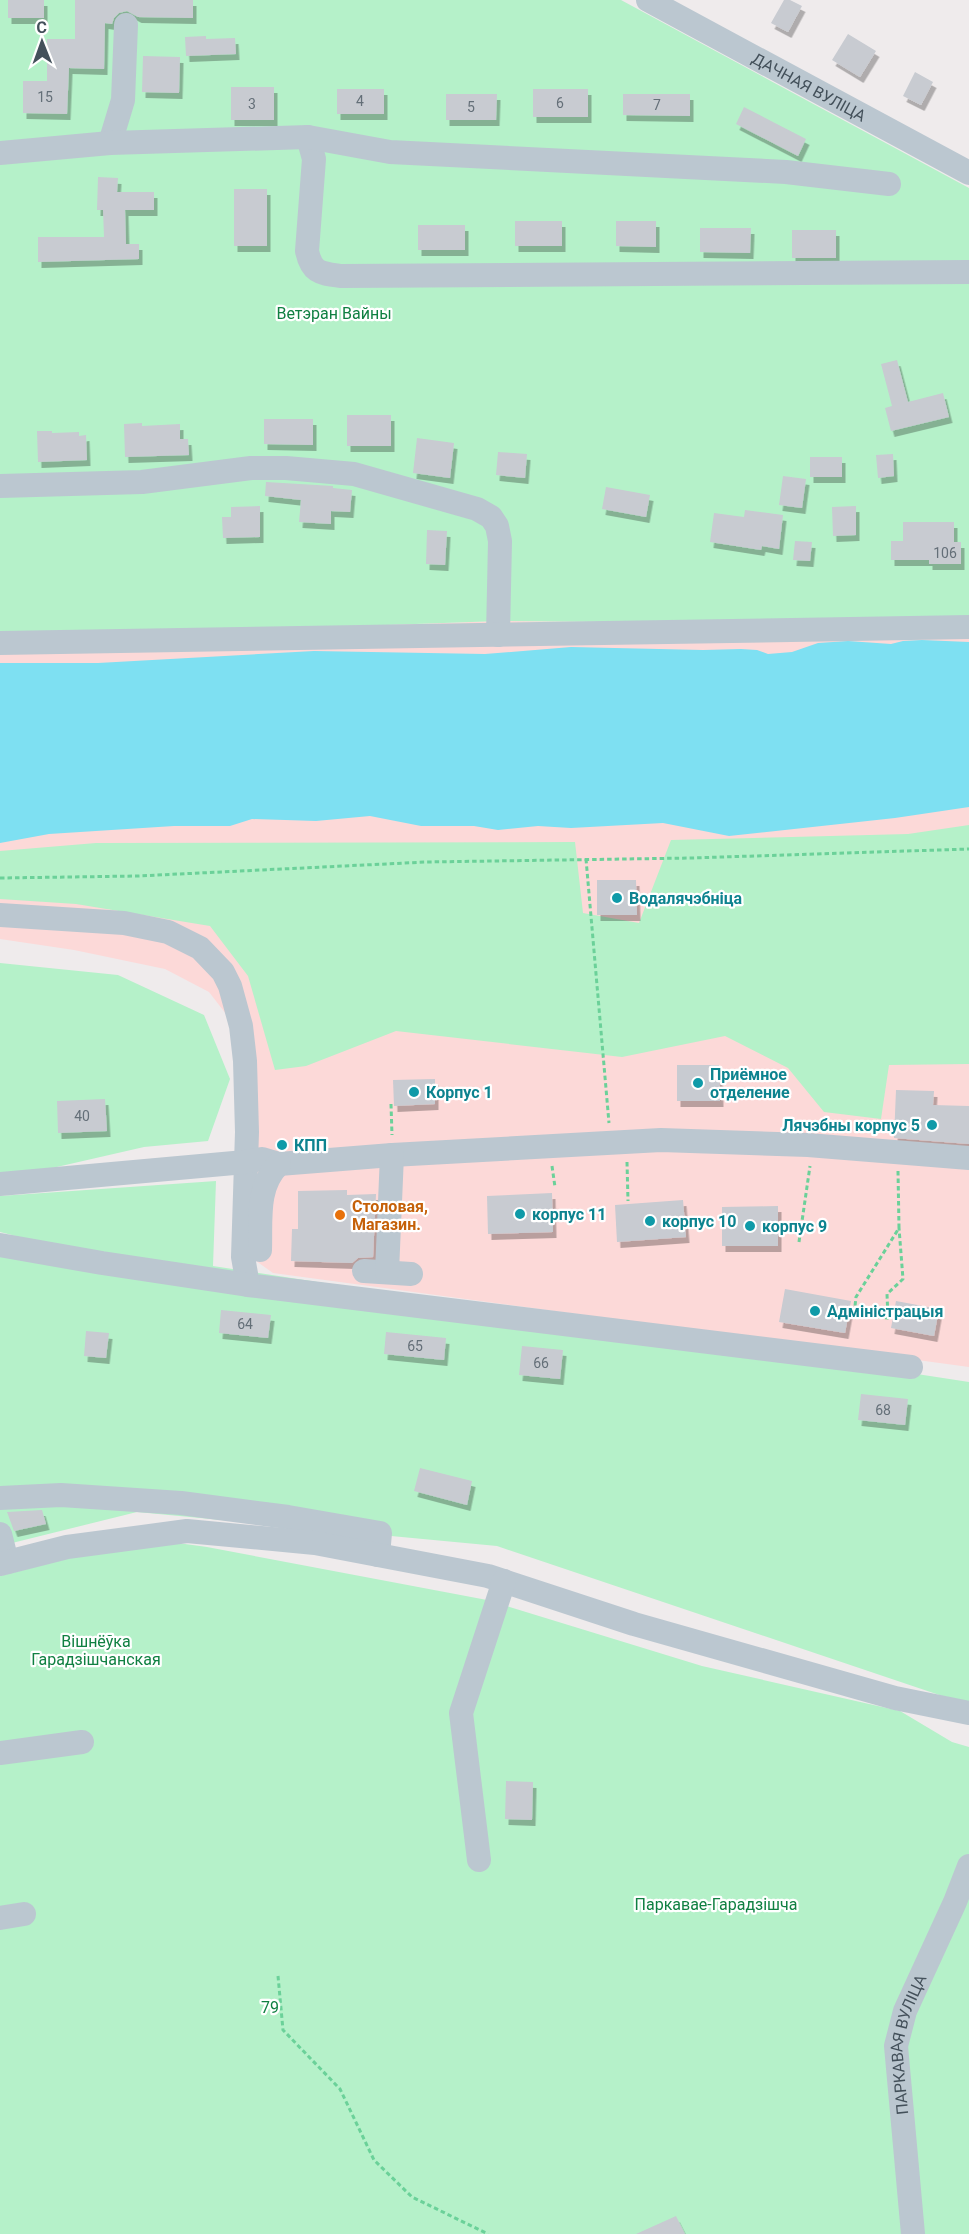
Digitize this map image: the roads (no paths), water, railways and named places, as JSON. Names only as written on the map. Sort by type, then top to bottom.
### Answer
[{"type":"street","name":"ДАЧНАЯ ВУЛІЦА","points":[[648,0],[969,173]]},
{"type":"street","points":[[110,144],[123,100],[126,25]]},
{"type":"street","points":[[308,137],[314,159],[307,251],[310,265],[320,273],[342,276],[969,272]]},
{"type":"street","points":[[0,153],[110,144],[308,137],[390,152],[786,172],[889,184]]},
{"type":"street","points":[[0,486],[142,482],[251,468],[286,468],[354,474],[477,509],[491,517],[497,526],[500,541],[498,635]]},
{"type":"street","points":[[0,643],[969,627]]},
{"type":"street","points":[[0,915],[124,923],[145,927],[185,939],[214,960],[230,986],[241,1026],[247,1094],[243,1257],[248,1285]]},
{"type":"street","points":[[0,1184],[262,1159],[279,1164],[392,1155],[661,1140],[813,1146],[969,1158]]},
{"type":"street","points":[[392,1155],[375,1271],[411,1274]]},
{"type":"street","points":[[260,1250],[262,1194],[267,1177],[279,1164]]},
{"type":"street","points":[[0,1245],[248,1285],[911,1366]]},
{"type":"street","points":[[0,1498],[61,1495],[137,1500],[181,1503],[288,1517],[380,1533],[378,1554]]},
{"type":"street","points":[[0,1534],[4,1563],[67,1547],[187,1531],[315,1543],[378,1554],[488,1576],[634,1624],[895,1698],[969,1713]]},
{"type":"street","points":[[479,1860],[461,1713],[504,1581]]},
{"type":"street","points":[[0,1753],[82,1742]]},
{"type":"street","name":"ПАРКАВАЯ ВУЛІЦА","points":[[913,2234],[896,2046],[905,2011],[956,1902],[969,1866]]},
{"type":"street","points":[[0,1918],[24,1914]]},
{"type":"water","points":[[922,640],[969,642],[969,807],[895,818],[729,836],[663,823],[571,828],[538,826],[498,830],[474,826],[421,826],[370,816],[316,821],[252,819],[230,826],[174,826],[49,834],[0,843],[0,663],[98,663],[314,651],[485,654],[571,647],[741,649],[757,650],[768,654],[792,652],[818,643],[848,641],[891,644]]},
{"type":"place","name":"Водалячэбніца","points":[[617,898]]},
{"type":"place","name":"Приёмное отделение","points":[[698,1083]]},
{"type":"place","name":"Корпус 1","points":[[414,1092]]},
{"type":"place","name":"Лячэбны корпус 5","points":[[932,1125]]},
{"type":"place","name":"КПП","points":[[282,1145]]},
{"type":"place","name":"корпус 11","points":[[520,1214]]},
{"type":"place","name":"Столовая, Магазин.","points":[[340,1215]]},
{"type":"place","name":"корпус 10","points":[[650,1221]]},
{"type":"place","name":"корпус 9","points":[[750,1226]]},
{"type":"place","name":"Адміністрацыя","points":[[815,1311]]},
{"type":"park label","name":"Ветэран Вайны","points":[[334,313]]},
{"type":"park label","name":"Вішнёўка Гарадзішчанская","points":[[96,1650]]},
{"type":"park label","name":"Паркавае-Гарадзішча","points":[[716,1904]]},
{"type":"park label","name":"79","points":[[270,2007]]}]
